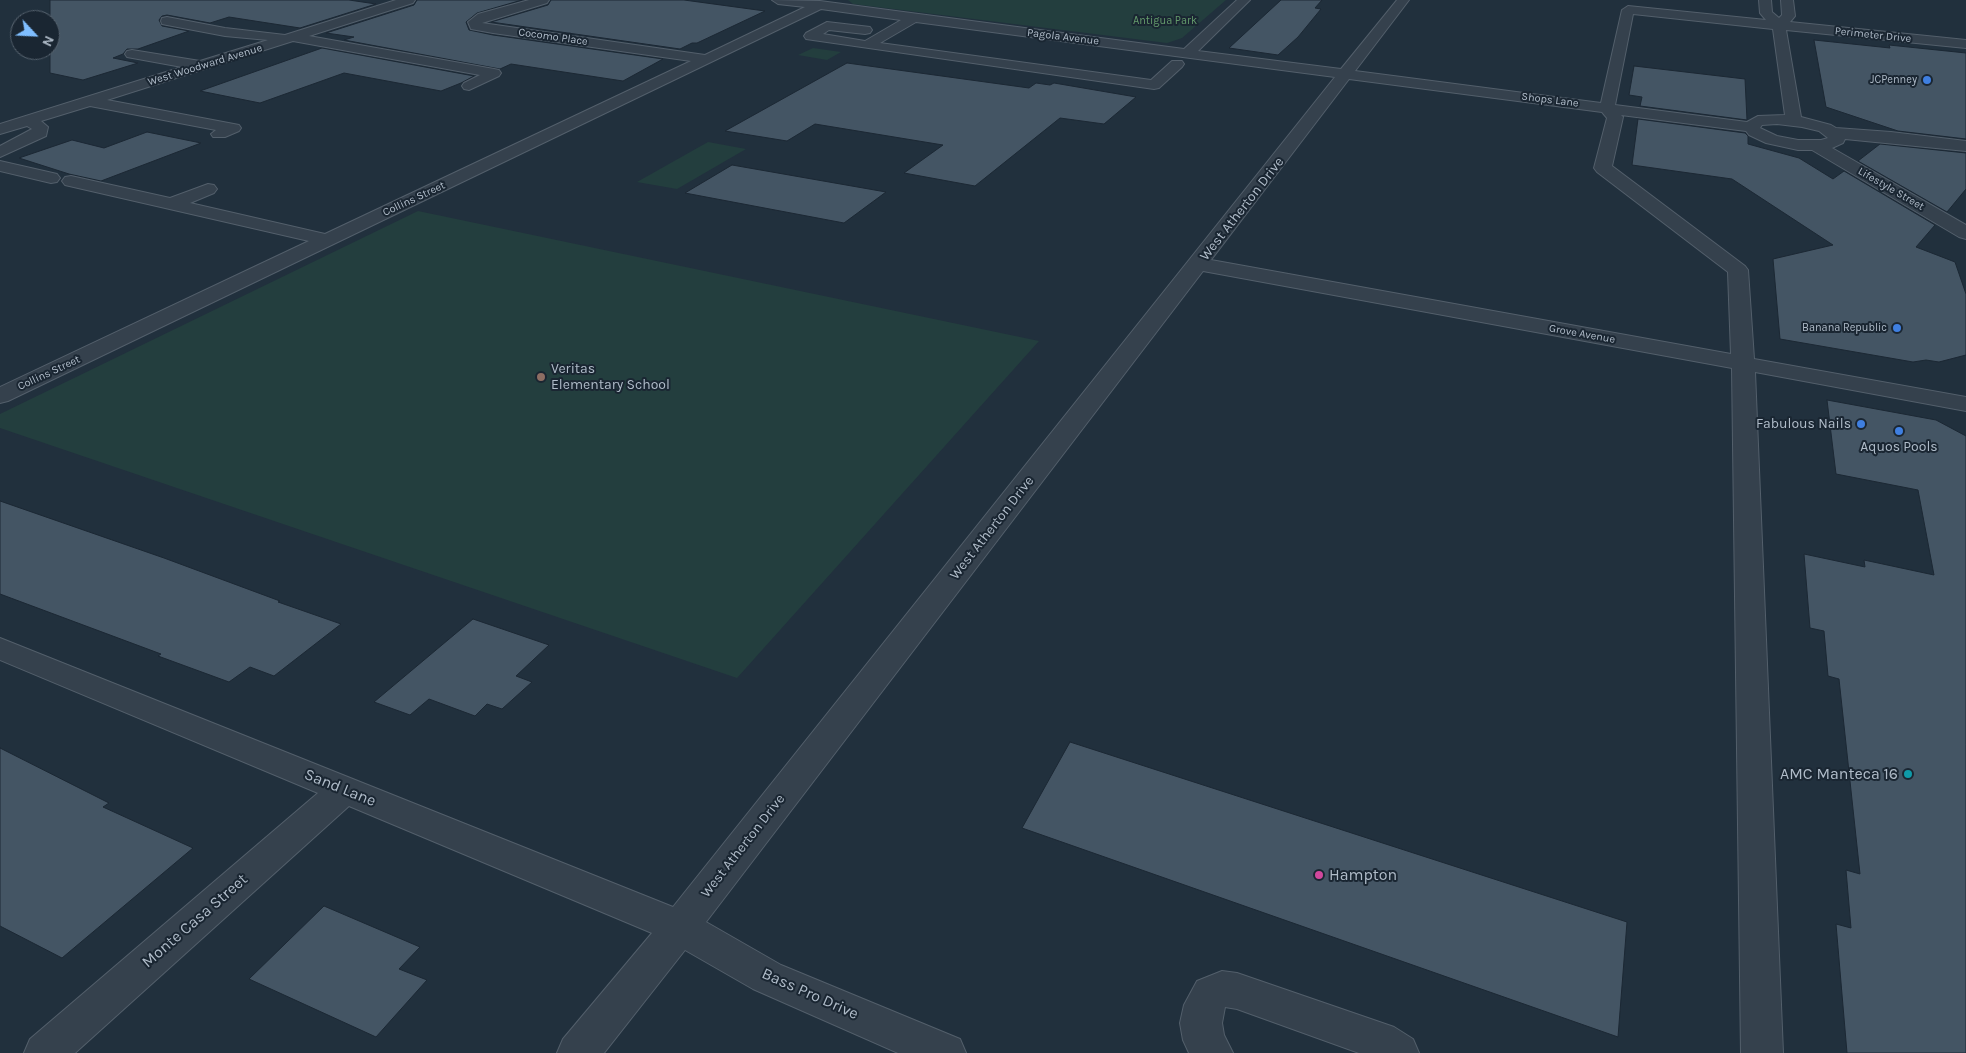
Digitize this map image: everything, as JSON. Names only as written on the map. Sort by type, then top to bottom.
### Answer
[{"type":"street","name":"West Woodward Avenue","points":[[0,129],[409,0]]},
{"type":"street","name":"Cocomo Place","points":[[543,0],[483,17],[474,22],[476,26],[493,29],[707,59]]},
{"type":"street","name":"Pagola Avenue","points":[[778,0],[824,3],[913,18],[1106,43],[1178,62],[1347,75]]},
{"type":"street","points":[[908,35],[827,26],[811,36],[1154,85],[1244,0]]},
{"type":"street","name":"West Atherton Drive","points":[[578,1053],[680,926],[1347,75],[1403,0]]},
{"type":"street","points":[[1765,0],[1766,13],[1779,25],[1794,121]]},
{"type":"street","points":[[1779,25],[1789,16],[1787,0]]},
{"type":"street","name":"Collins Street","points":[[0,396],[824,3]]},
{"type":"street","name":"Perimeter Drive","points":[[1607,108],[1628,10],[1966,44]]},
{"type":"street","points":[[867,45],[913,18]]},
{"type":"street","points":[[167,21],[225,32],[291,38],[494,72],[469,86]]},
{"type":"street","points":[[1093,53],[1106,43]]},
{"type":"street","points":[[132,54],[201,66]]},
{"type":"street","points":[[1152,66],[1178,62]]},
{"type":"street","points":[[1067,73],[1080,63]]},
{"type":"street","points":[[421,75],[449,65]]},
{"type":"street","name":"Shops Lane","points":[[1347,75],[1752,127]]},
{"type":"street","points":[[88,101],[233,128],[219,134]]},
{"type":"street","points":[[1607,108],[1615,117],[1603,168],[1738,270],[1743,364],[1762,1053]]},
{"type":"street","points":[[0,152],[40,133],[40,127],[28,120]]},
{"type":"street","points":[[1833,133],[1837,140],[1832,143],[1817,146],[1798,145],[1772,140],[1755,132],[1752,127],[1758,121],[1794,121],[1820,126],[1833,133],[1891,136],[1966,146]]},
{"type":"street","name":"Lifestyle Street","points":[[1817,146],[1966,233]]},
{"type":"street","points":[[0,166],[51,178]]},
{"type":"street","points":[[71,181],[328,240]]},
{"type":"street","points":[[172,204],[208,189]]},
{"type":"street","name":"Grove Avenue","points":[[1198,264],[1966,404]]},
{"type":"street","name":"Sand Lane","points":[[0,648],[680,926]]},
{"type":"street","name":"Monte Casa Street","points":[[45,1053],[344,790]]},
{"type":"street","name":"Bass Pro Drive","points":[[680,926],[767,977],[945,1053]]},
{"type":"street","points":[[1212,1053],[1204,1040],[1202,1023],[1205,1005],[1211,994],[1222,989],[1236,991],[1379,1041],[1398,1053]]},
{"type":"green space","name":"Antigua Park","points":[[848,0],[1226,0],[1182,38],[1167,43],[853,4]]},
{"type":"green space","points":[[813,48],[841,52],[827,60],[798,55]]},
{"type":"green space","points":[[708,142],[746,149],[677,189],[637,182]]},
{"type":"green space","name":"Veritas Elementary School","points":[[418,211],[1039,341],[737,678],[0,428],[0,414]]},
{"type":"building","points":[[50,0],[349,0],[376,4],[300,28],[229,17],[210,23],[167,15],[162,16],[159,20],[162,26],[189,31],[138,49],[127,49],[123,54],[113,58],[138,63],[83,80],[50,73],[50,60],[60,60],[60,10],[50,10]]},
{"type":"building","points":[[417,0],[522,0],[477,13],[466,22],[469,30],[663,59],[623,81],[511,64],[500,69],[344,40],[354,37],[326,33],[414,5]]},
{"type":"building","points":[[551,0],[684,0],[765,11],[680,49],[491,22],[548,5]]},
{"type":"building","points":[[1281,0],[1322,0],[1315,8],[1321,9],[1298,37],[1278,55],[1229,48]]},
{"type":"building","name":"JCPenney","points":[[1814,40],[1966,53],[1966,139],[1898,131],[1826,107]]},
{"type":"building","points":[[322,48],[474,76],[441,91],[344,73],[260,103],[200,91]]},
{"type":"building","points":[[847,63],[1029,88],[1036,83],[1050,85],[1054,83],[1136,97],[1104,124],[1060,118],[975,186],[904,173],[943,145],[815,124],[787,141],[725,131]]},
{"type":"building","points":[[1634,66],[1745,79],[1747,120],[1640,106],[1642,97],[1629,95]]},
{"type":"building","points":[[1638,119],[1745,133],[1748,136],[1748,144],[1799,158],[1833,179],[1844,171],[1935,225],[1916,247],[1955,262],[1966,294],[1966,355],[1939,362],[1926,360],[1913,362],[1780,339],[1773,259],[1833,245],[1732,179],[1632,165]]},
{"type":"building","points":[[147,132],[201,143],[101,181],[69,174],[19,158],[72,140],[104,148]]},
{"type":"building","points":[[1880,144],[1966,153],[1966,189],[1947,212],[1858,161]]},
{"type":"building","points":[[732,165],[886,192],[844,223],[685,193]]},
{"type":"building","name":"AMC Manteca 16","points":[[1827,400],[1936,420],[1966,436],[1966,1053],[1847,1053],[1836,924],[1851,928],[1846,870],[1860,874],[1839,679],[1828,676],[1824,631],[1810,628],[1804,554],[1865,567],[1864,560],[1934,575],[1918,490],[1836,474]]},
{"type":"building","points":[[0,501],[164,558],[341,624],[274,676],[250,667],[229,682],[158,656],[161,654],[0,594]]},
{"type":"building","points":[[473,619],[549,645],[516,676],[532,682],[502,709],[487,704],[475,716],[429,699],[410,715],[374,702]]},
{"type":"building","name":"Hampton","points":[[1070,742],[1627,922],[1618,1037],[1022,828]]},
{"type":"building","points":[[0,748],[109,803],[103,807],[193,848],[62,958],[0,926]]},
{"type":"building","points":[[324,906],[420,947],[399,969],[427,980],[376,1037],[249,979]]},
{"type":"place","name":"JCPenney","points":[[1927,80]]},
{"type":"place","name":"Banana Republic","points":[[1897,328]]},
{"type":"place","name":"Veritas Elementary School","points":[[541,377]]},
{"type":"place","name":"Fabulous Nails","points":[[1861,424]]},
{"type":"place","name":"Aquos Pools","points":[[1899,431]]},
{"type":"place","name":"AMC Manteca 16","points":[[1908,774]]},
{"type":"place","name":"Hampton","points":[[1319,875]]}]
